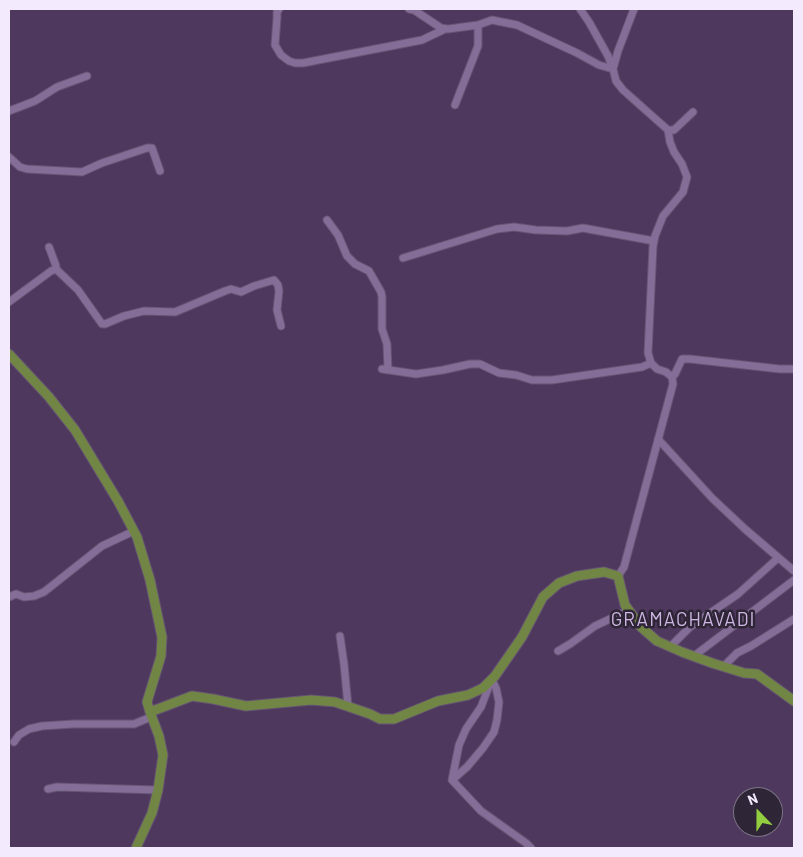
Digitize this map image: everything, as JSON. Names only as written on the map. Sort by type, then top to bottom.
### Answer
[{"type":"main road","points":[[9,354],[49,397],[75,430],[134,531],[150,580],[162,637],[161,656],[147,702],[159,736],[163,755],[158,790],[152,812],[136,848]]},
{"type":"main road","points":[[150,715],[192,696],[246,706],[311,700],[335,702],[380,719],[394,719],[438,701],[468,695],[482,688],[492,680],[522,638],[543,597],[559,583],[577,576],[604,572],[618,576],[625,605],[641,626],[657,641],[744,673],[757,674],[794,701]]},
{"type":"street","points":[[279,9],[277,12],[275,45],[281,55],[295,63],[312,62],[422,40],[443,30],[441,28]]},
{"type":"street","points":[[409,9],[414,10],[441,28],[448,29],[478,25],[492,20],[517,25],[577,52],[599,65],[613,69]]},
{"type":"street","points":[[580,9],[590,22],[608,56],[616,81],[623,90],[668,130],[670,142],[687,178],[683,192],[663,216],[654,241],[648,353],[651,363],[657,369],[666,372],[672,377],[673,384],[624,567],[618,576]]},
{"type":"street","points":[[613,69],[618,50],[634,9]]},
{"type":"street","points":[[455,104],[478,46],[478,25]]},
{"type":"street","points":[[9,111],[36,101],[57,87],[87,76]]},
{"type":"street","points":[[668,130],[674,130],[694,112]]},
{"type":"street","points":[[9,157],[20,167],[27,169],[82,172],[147,148],[152,148],[160,171]]},
{"type":"street","points":[[327,220],[338,235],[347,256],[355,264],[369,271],[381,292],[382,329],[387,344],[385,369],[416,374],[470,364],[480,364],[499,373],[516,375],[532,380],[552,380],[642,367],[651,363]]},
{"type":"street","points":[[403,258],[497,229],[514,227],[567,231],[583,228],[654,241]]},
{"type":"street","points":[[49,247],[56,269],[78,290],[102,324],[144,311],[175,312],[231,289],[241,292],[274,280],[278,285],[277,310],[281,326]]},
{"type":"street","points":[[9,302],[56,269]]},
{"type":"street","points":[[672,377],[682,359],[794,369]]},
{"type":"street","points":[[658,439],[712,498],[794,571]]},
{"type":"street","points":[[9,597],[16,594],[24,597],[34,596],[44,592],[102,546],[134,531]]},
{"type":"street","points":[[670,647],[690,627],[738,594],[778,558]]},
{"type":"street","points":[[694,656],[794,580]]},
{"type":"street","points":[[558,651],[595,626],[629,610]]},
{"type":"street","points":[[724,666],[737,653],[794,618]]},
{"type":"street","points":[[340,636],[348,706]]},
{"type":"street","points":[[452,780],[462,737],[481,707],[492,680]]},
{"type":"street","points":[[452,780],[467,767],[494,732],[499,702],[492,680]]},
{"type":"street","points":[[14,742],[19,735],[29,729],[42,726],[134,724],[150,715]]},
{"type":"street","points":[[452,780],[481,811],[531,848]]},
{"type":"street","points":[[48,789],[57,786],[158,790]]},
{"type":"district","name":"GRAMACHAVADI","points":[[683,620]]}]
